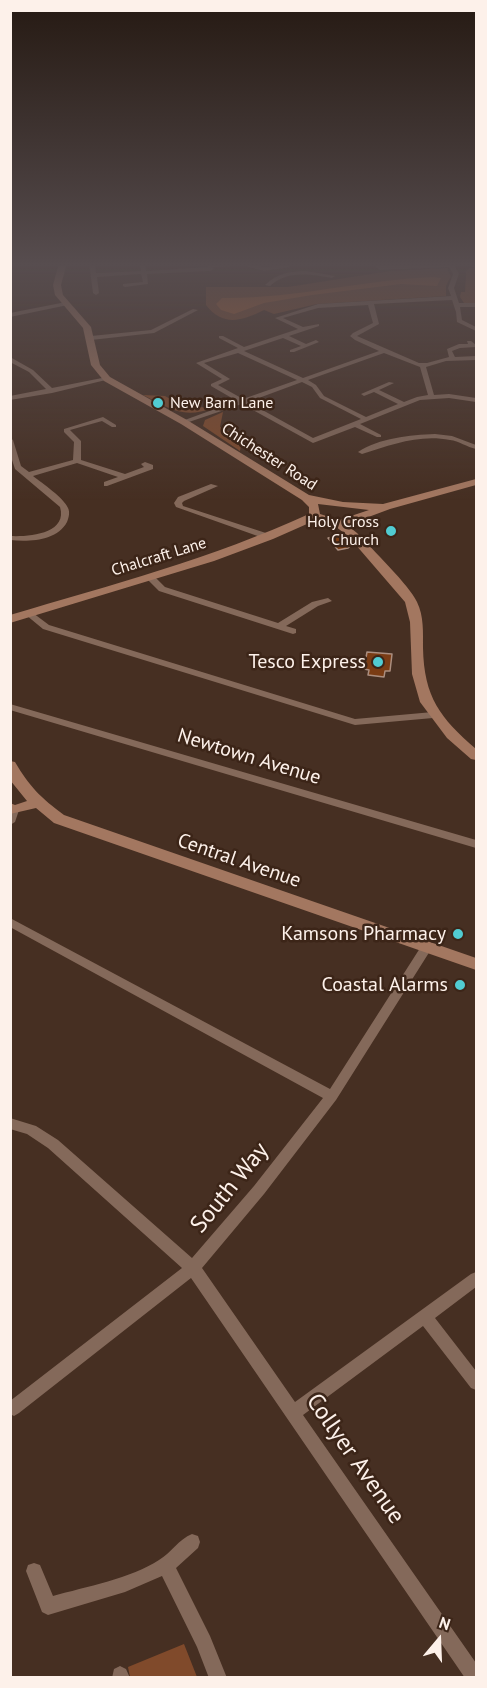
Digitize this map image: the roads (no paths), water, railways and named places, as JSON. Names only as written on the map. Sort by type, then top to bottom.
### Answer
[{"type":"main road","points":[[93,342],[96,365],[107,379]]},
{"type":"main road","name":"Chichester Road","points":[[107,379],[184,422],[306,498],[314,506],[315,516],[339,524],[353,535],[411,601],[415,613],[418,682],[433,715],[477,756]]},
{"type":"main road","points":[[339,524],[386,507],[477,482]]},
{"type":"main road","points":[[306,498],[343,504],[386,507]]},
{"type":"main road","name":"Chalcraft Lane","points":[[10,619],[151,578],[269,537],[315,516]]},
{"type":"main road","name":"Central Avenue","points":[[10,765],[16,789],[59,819],[477,964]]},
{"type":"main road","points":[[12,813],[37,803]]},
{"type":"street","points":[[231,342],[245,349]]},
{"type":"street","points":[[267,342],[199,363],[227,379],[213,385],[313,441],[403,404],[431,396],[473,400],[477,407]]},
{"type":"street","points":[[297,342],[306,346]]},
{"type":"street","points":[[292,351],[316,342]]},
{"type":"street","points":[[365,342],[423,366],[453,359],[477,358]]},
{"type":"street","points":[[453,359],[449,350],[474,346],[469,342]]},
{"type":"street","points":[[237,350],[303,380],[314,386],[322,397],[366,419]]},
{"type":"street","points":[[184,422],[384,351]]},
{"type":"street","points":[[10,359],[31,371],[51,391]]},
{"type":"street","points":[[423,366],[431,396]]},
{"type":"street","points":[[10,399],[107,379]]},
{"type":"street","points":[[364,394],[392,383]]},
{"type":"street","points":[[374,390],[403,404]]},
{"type":"street","points":[[77,461],[78,441],[66,431],[67,429],[103,419],[114,426]]},
{"type":"street","points":[[355,424],[379,436]]},
{"type":"street","points":[[362,452],[392,441],[412,438],[444,438],[464,441],[477,447]]},
{"type":"street","points":[[10,440],[18,467],[64,506],[65,519],[47,534],[10,538]]},
{"type":"street","points":[[27,475],[77,461],[123,476]]},
{"type":"street","points":[[107,484],[150,467],[145,464]]},
{"type":"street","points":[[214,486],[181,499],[178,503],[180,507],[269,537]]},
{"type":"street","points":[[151,578],[162,589],[293,631]]},
{"type":"street","points":[[280,626],[315,604],[328,601]]},
{"type":"street","points":[[29,613],[46,627],[355,722],[433,715]]},
{"type":"street","name":"Newtown Avenue","points":[[10,707],[477,844]]},
{"type":"street","points":[[10,922],[332,1096]]},
{"type":"street","name":"South Way","points":[[14,1408],[193,1268],[332,1096],[426,948]]},
{"type":"street","name":"Collyer Avenue","points":[[10,1123],[31,1130],[53,1144],[193,1268],[476,1677]]},
{"type":"street","points":[[294,1412],[477,1279]]},
{"type":"street","points":[[425,1317],[477,1383]]},
{"type":"street","points":[[34,1571],[48,1606],[125,1584],[166,1566],[192,1542]]},
{"type":"street","points":[[166,1566],[204,1642],[218,1677]]},
{"type":"place","name":"New Barn Lane","points":[[158,403]]},
{"type":"place","name":"Holy Cross Church","points":[[391,531]]},
{"type":"place","name":"Tesco Express","points":[[378,662]]},
{"type":"place","name":"Kamsons Pharmacy","points":[[458,934]]},
{"type":"place","name":"Coastal Alarms","points":[[460,985]]}]
